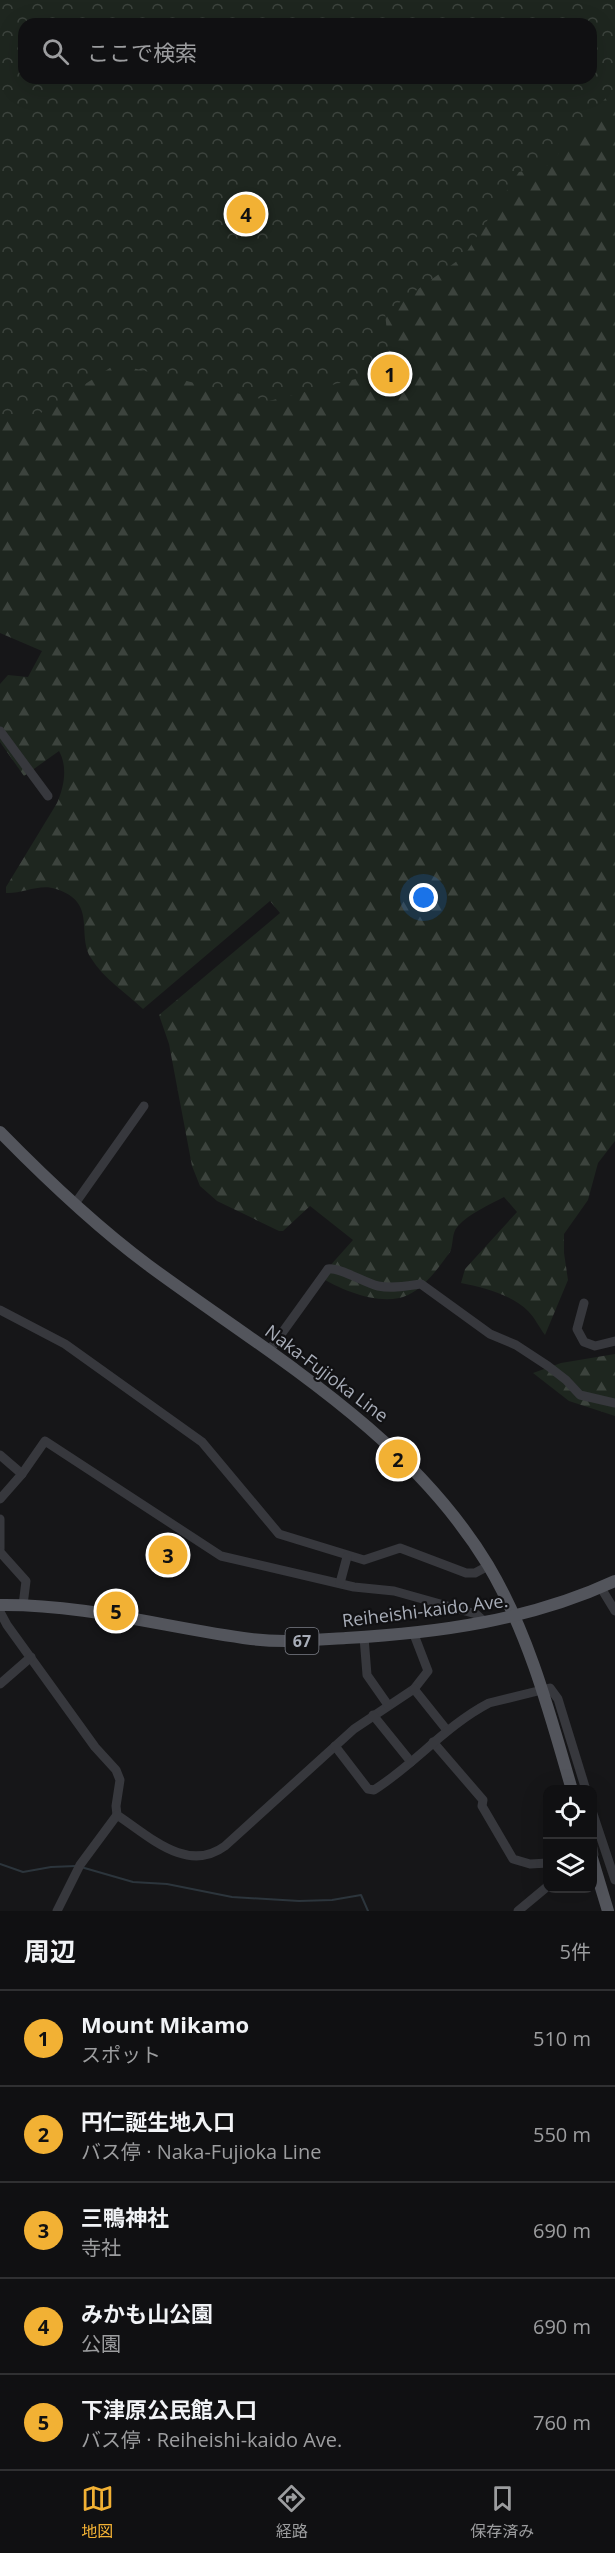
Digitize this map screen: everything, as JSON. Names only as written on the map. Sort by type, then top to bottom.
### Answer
[{"type":"main road","name":"Naka-Fujioka Line","points":[[0,1132],[74,1205],[129,1250],[357,1417],[400,1455],[448,1507],[488,1566],[514,1618],[549,1710],[571,1785]]},
{"type":"main road","name":"67","points":[[601,1588],[615,1581]]},
{"type":"main road","name":"Reiheishi-kaido Ave.","points":[[0,1605],[63,1606],[268,1640],[364,1637],[514,1618],[601,1588]]},
{"type":"main road","points":[[598,1852],[608,1911]]},
{"type":"street","points":[[0,731],[48,796]]},
{"type":"street","points":[[74,1205],[144,1106]]},
{"type":"street","points":[[269,1351],[328,1269],[335,1268],[351,1277],[387,1288],[421,1284],[490,1334],[516,1345],[548,1366],[580,1395],[615,1403]]},
{"type":"street","points":[[584,1304],[577,1329],[584,1342],[595,1346],[615,1341]]},
{"type":"street","points":[[0,1310],[65,1344],[202,1442],[279,1534],[347,1557],[370,1560],[400,1548],[466,1573],[475,1573],[488,1566]]},
{"type":"street","points":[[0,1498],[22,1474],[45,1441],[221,1556],[340,1583],[394,1591],[476,1614],[485,1622]]},
{"type":"street","points":[[0,1455],[22,1474]]},
{"type":"street","points":[[0,1520],[0,1551],[26,1581],[23,1605]]},
{"type":"street","points":[[340,1583],[347,1557]]},
{"type":"street","points":[[601,1588],[615,1611]]},
{"type":"street","points":[[0,1612],[95,1747],[118,1774],[117,1815],[80,1865],[57,1911]]},
{"type":"street","points":[[117,1815],[165,1848],[184,1855],[205,1857],[225,1846],[335,1746],[373,1715],[414,1689],[428,1671],[413,1632]]},
{"type":"street","points":[[364,1637],[367,1675],[388,1706]]},
{"type":"street","points":[[0,1684],[31,1657]]},
{"type":"street","points":[[335,1746],[370,1790],[382,1785],[411,1762],[446,1729],[489,1703],[550,1688],[556,1692],[584,1785]]},
{"type":"street","points":[[414,1689],[446,1729]]},
{"type":"street","points":[[373,1715],[411,1762]]},
{"type":"street","points":[[433,1742],[483,1800],[482,1806],[513,1859],[530,1864],[543,1863]]},
{"type":"street","points":[[598,1852],[615,1880]]},
{"type":"street","points":[[518,1911],[543,1890]]},
{"type":"green space","points":[[0,0],[615,0],[615,1141],[598,1163],[588,1200],[564,1234],[568,1280],[545,1335],[530,1314],[514,1300],[488,1289],[461,1283],[465,1269],[517,1212],[504,1197],[474,1213],[458,1226],[454,1232],[450,1252],[420,1287],[408,1295],[387,1299],[363,1296],[320,1277],[353,1240],[310,1206],[283,1231],[279,1231],[217,1201],[200,1186],[192,1166],[169,1044],[159,1015],[280,913],[270,901],[143,1009],[108,979],[91,958],[85,939],[82,910],[69,895],[50,887],[6,893],[6,887],[57,803],[63,784],[64,770],[59,751],[24,776],[0,742],[0,684],[8,675],[28,677],[42,651],[0,633]]},
{"type":"green space","points":[[0,0],[615,0],[615,87],[549,165],[519,172],[464,256],[385,313],[391,370],[269,401],[116,364],[33,418],[0,417]]},
{"type":"green space","points":[[615,1354],[615,1416],[569,1401],[533,1373],[561,1363]]},
{"type":"waterway","points":[[0,1864],[23,1872],[51,1867],[76,1866]]},
{"type":"waterway","points":[[81,1867],[133,1882],[167,1884],[232,1897],[299,1901],[332,1900],[361,1895],[368,1911]]},
{"type":"place","name":"みかも山公園","points":[[246,214]]},
{"type":"place","name":"Mount Mikamo","points":[[390,374]]},
{"type":"place","name":"円仁誕生地入口","points":[[398,1459]]},
{"type":"place","name":"三鴨神社","points":[[168,1555]]},
{"type":"place","name":"下津原公民館入口","points":[[116,1611]]}]
